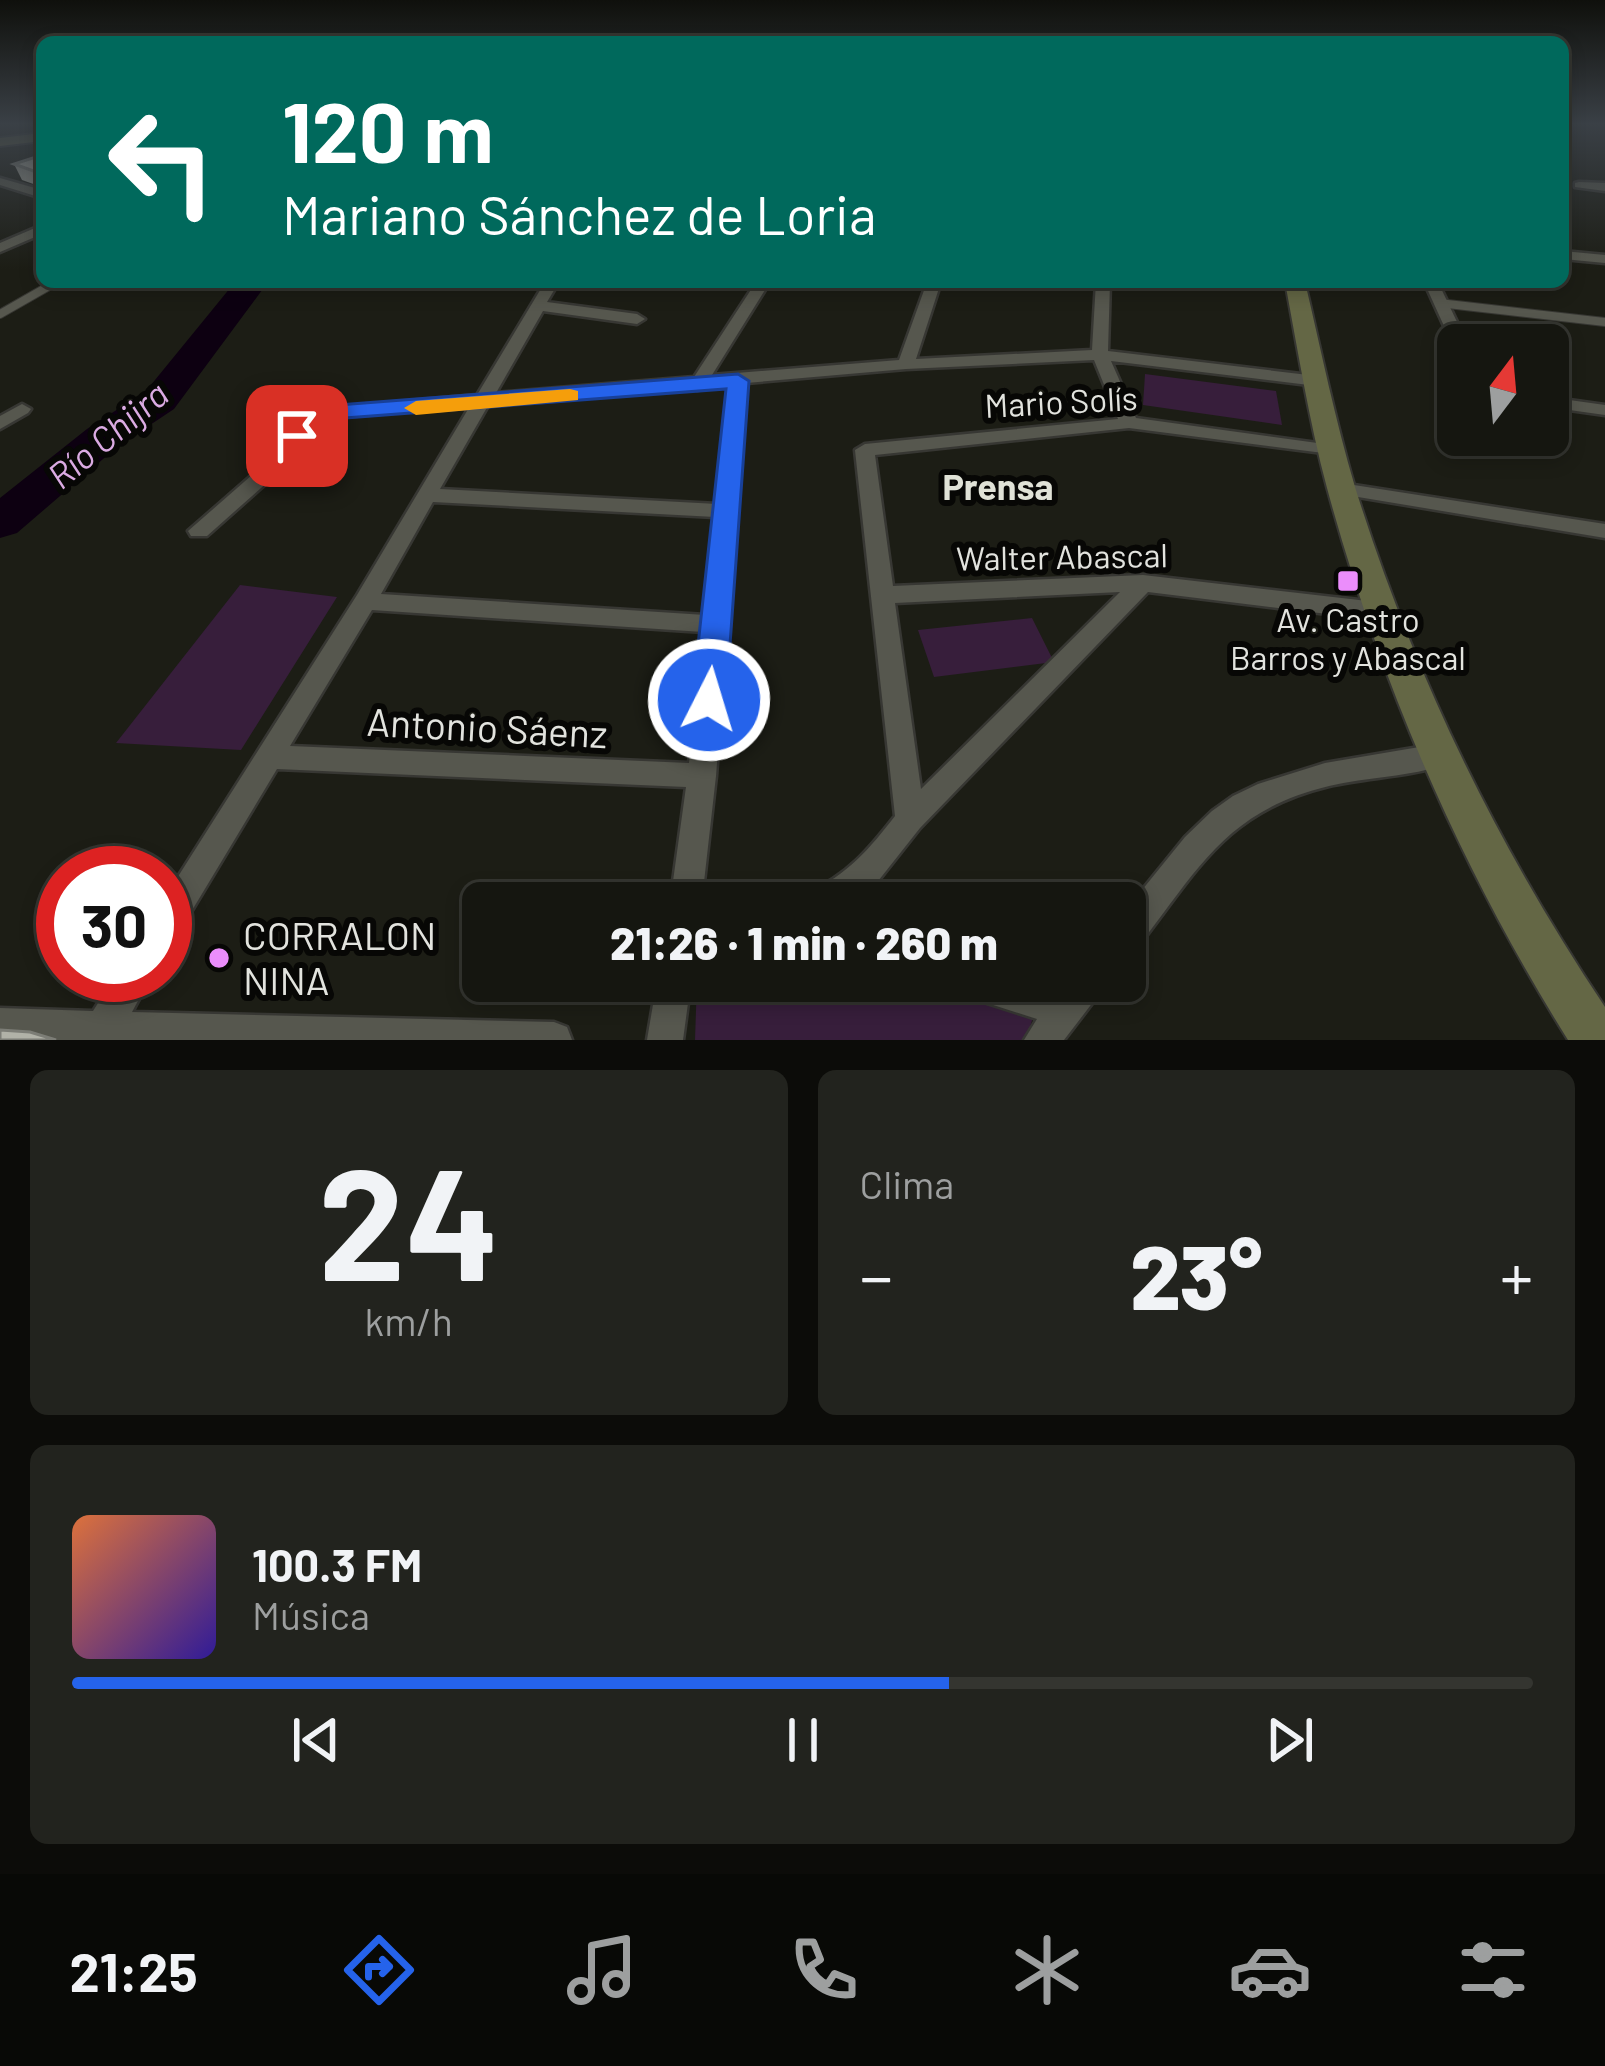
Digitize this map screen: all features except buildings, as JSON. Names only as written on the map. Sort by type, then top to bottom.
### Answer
[{"type":"street","points":[[0,181],[36,192]]},
{"type":"street","points":[[1579,185],[1605,187]]},
{"type":"street","points":[[0,196],[24,188]]},
{"type":"street","points":[[0,248],[36,232]]},
{"type":"street","points":[[1569,256],[1605,259]]},
{"type":"street","points":[[192,882],[365,602],[550,288]]},
{"type":"street","points":[[697,385],[759,288]]},
{"type":"street","points":[[906,364],[932,288]]},
{"type":"street","points":[[1103,288],[1100,355],[1129,423]]},
{"type":"street","points":[[1296,288],[1342,489],[1437,756],[1559,984],[1597,1040]]},
{"type":"street","points":[[1433,288],[1450,324]]},
{"type":"street","points":[[540,306],[637,319]]},
{"type":"street","points":[[199,531],[282,459],[312,414],[478,404],[906,364],[1100,355],[1317,382]]},
{"type":"street","points":[[689,882],[738,381]]},
{"type":"street","points":[[1569,405],[1605,410]]},
{"type":"street","points":[[0,424],[22,409]]},
{"type":"street","name":"Mario Solís","points":[[883,596],[865,450],[1129,423],[1332,451]]},
{"type":"street","points":[[1342,489],[1605,531]]},
{"type":"street","points":[[426,495],[726,511]]},
{"type":"street","points":[[859,882],[910,819],[1143,583]]},
{"type":"street","name":"Walter Abascal","points":[[883,596],[1143,583],[1385,613]]},
{"type":"street","points":[[883,596],[910,819]]},
{"type":"street","points":[[365,602],[716,624]]},
{"type":"street","points":[[1146,911],[1224,818],[1298,782],[1373,764],[1437,756]]},
{"type":"street","name":"Antonio Sáenz","points":[[268,757],[702,776]]},
{"type":"street","points":[[99,1034],[119,1002]]},
{"type":"street","points":[[665,1040],[671,1002]]},
{"type":"street","points":[[1039,1002],[1066,1010]]},
{"type":"street","points":[[1042,1040],[1072,1002]]},
{"type":"street","points":[[0,1026],[99,1034],[554,1040]]},
{"type":"lane","points":[[0,314],[46,288]]},
{"type":"lane","points":[[1439,302],[1605,322]]},
{"type":"shaded area","points":[[1145,374],[1276,391],[1282,425],[1143,405]]},
{"type":"shaded area","points":[[240,585],[337,597],[241,750],[116,743]]},
{"type":"shaded area","points":[[1032,618],[1054,662],[934,677],[918,630]]},
{"type":"shaded area","points":[[696,1002],[1001,1002],[1034,1014],[1026,1040],[695,1040]]},
{"type":"waterway","name":"Río Chijra","points":[[0,522],[102,438],[160,400],[247,288]]},
{"type":"slow traffic","points":[[416,408],[570,396]]},
{"type":"place","name":"Av. Castro Barros y Abascal","points":[[1348,581]]},
{"type":"place","name":"CORRALON NINA","points":[[219,958]]},
{"type":"district","name":"Prensa","points":[[998,487]]},
{"type":"route","points":[[297,436],[312,414],[738,381],[709,700]]}]
